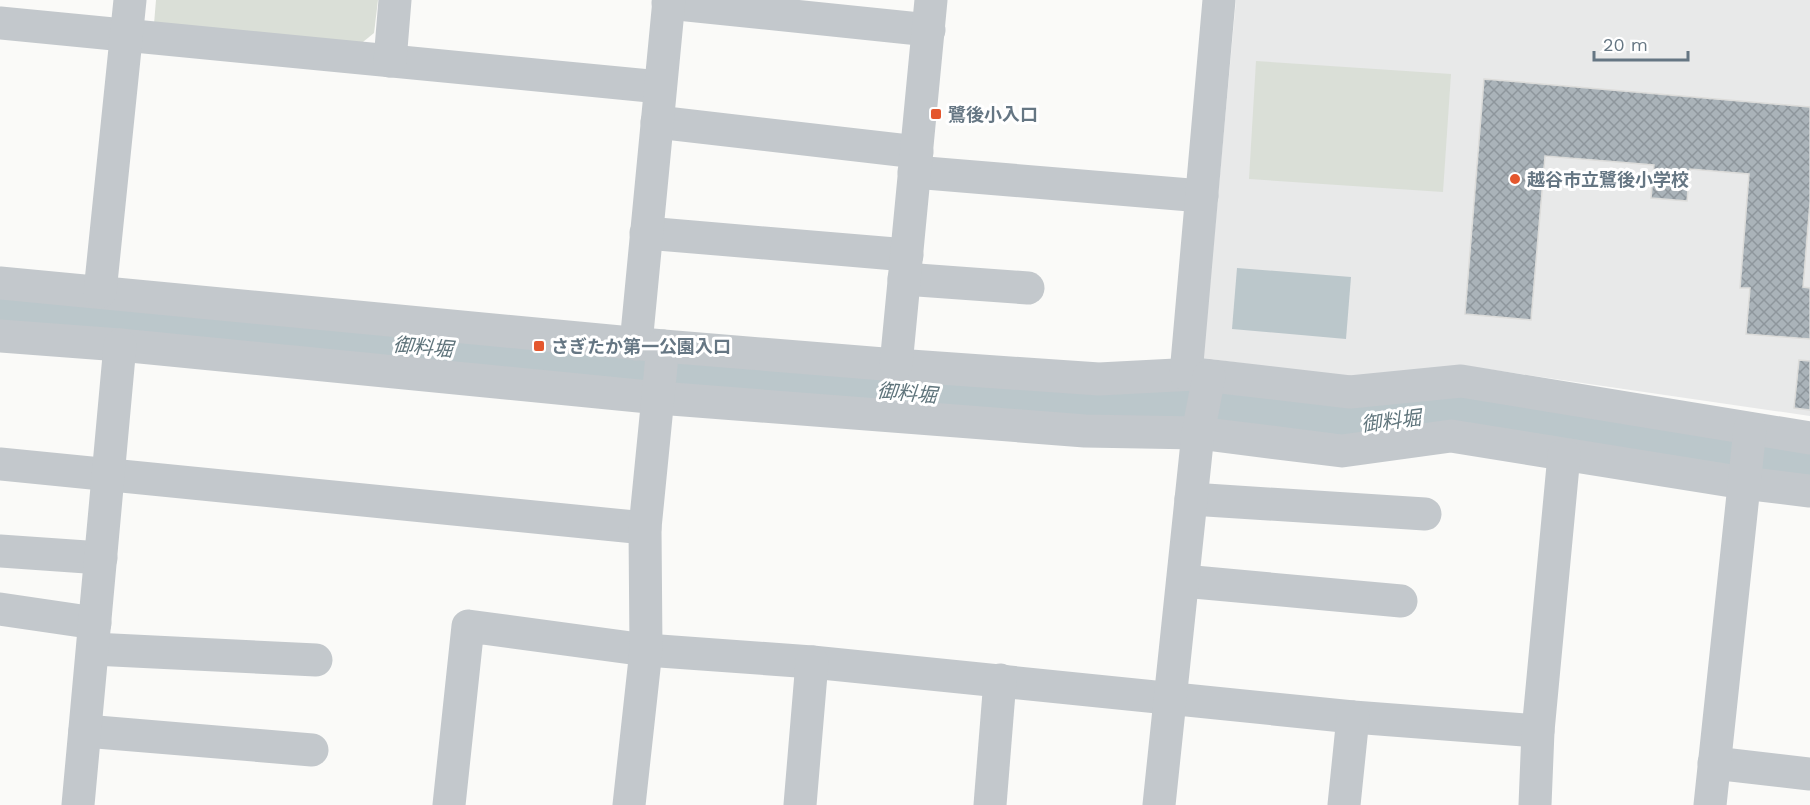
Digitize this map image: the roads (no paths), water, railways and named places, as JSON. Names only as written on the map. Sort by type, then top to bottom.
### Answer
[{"type":"street","points":[[100,292],[130,0]]},
{"type":"street","points":[[390,61],[396,0]]},
{"type":"street","points":[[1159,805],[1183,582],[1199,401],[1202,196],[1219,0]]},
{"type":"street","points":[[630,805],[646,650],[645,528],[656,366],[646,233],[669,1],[930,15],[896,365]]},
{"type":"street","points":[[0,23],[660,87]]},
{"type":"street","points":[[657,122],[916,162],[1202,196]]},
{"type":"street","points":[[646,233],[906,267],[1028,288]]},
{"type":"street","points":[[0,283],[100,292],[656,366],[1085,431],[1199,401],[1350,392],[1461,381],[1749,434],[1810,438]]},
{"type":"street","points":[[0,336],[120,345],[656,366],[896,365],[1099,379],[1199,401],[1342,451],[1452,436],[1564,455],[1744,478],[1810,491]]},
{"type":"street","points":[[78,805],[120,345]]},
{"type":"street","points":[[1710,805],[1749,434]]},
{"type":"street","points":[[1535,805],[1539,731],[1564,455]]},
{"type":"street","points":[[0,464],[109,473],[645,528]]},
{"type":"street","points":[[1191,499],[1425,514]]},
{"type":"street","points":[[0,551],[101,558]]},
{"type":"street","points":[[1183,582],[1401,601]]},
{"type":"street","points":[[0,609],[94,636],[316,660]]},
{"type":"street","points":[[449,805],[468,626],[646,650],[812,662],[1353,717],[1539,731]]},
{"type":"street","points":[[800,805],[812,662]]},
{"type":"street","points":[[990,805],[1000,680]]},
{"type":"street","points":[[1344,805],[1353,717]]},
{"type":"street","points":[[85,731],[312,750]]},
{"type":"street","points":[[1714,763],[1810,774]]},
{"type":"waterway","name":"御料堀","points":[[0,311],[148,321],[1130,414],[1278,419],[1365,427],[1462,411],[1810,469]]},
{"type":"place","name":"鷺後小入口","points":[[936,114]]},
{"type":"place","name":"越谷市立鷺後小学校","points":[[1515,179]]},
{"type":"place","name":"さぎたか第一公園入口","points":[[539,346]]}]
